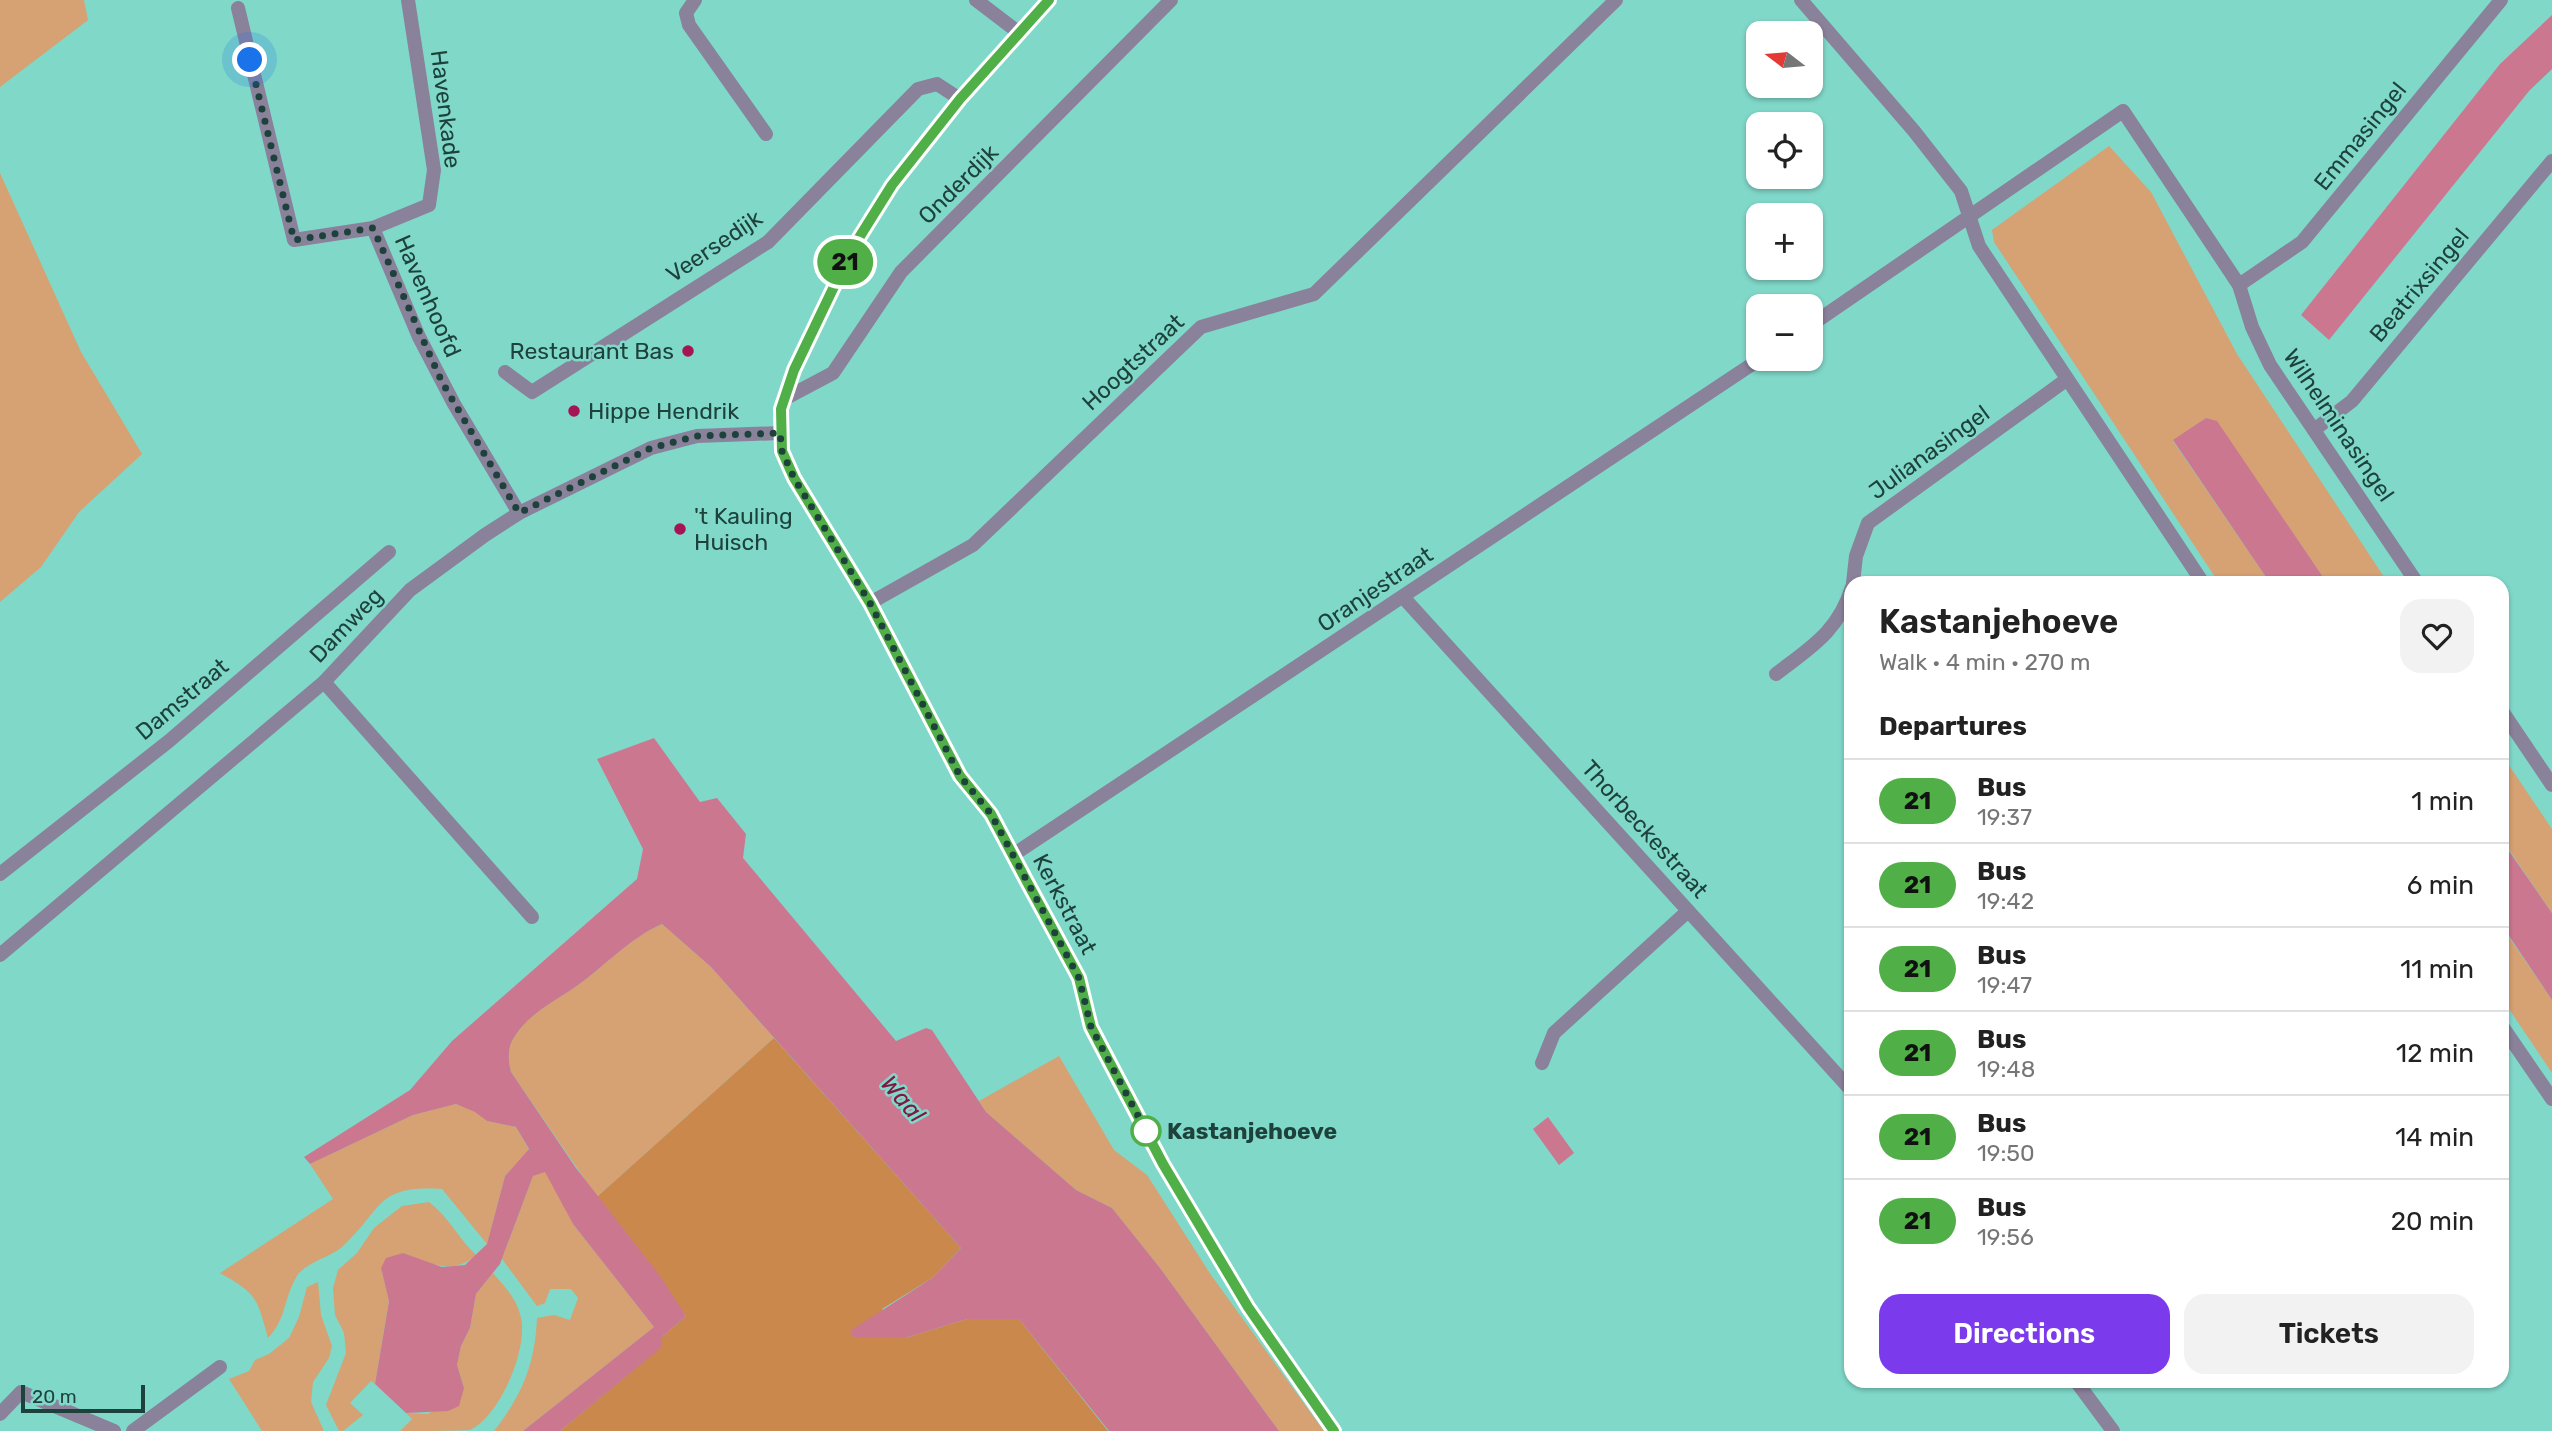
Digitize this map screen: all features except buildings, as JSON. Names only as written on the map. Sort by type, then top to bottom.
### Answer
[{"type":"main road","points":[[780,433],[784,399],[815,322],[852,249],[892,185],[960,99],[1049,0]]},
{"type":"main road","name":"Kerkstraat","points":[[780,433],[782,451],[794,478],[870,603],[960,776],[991,814],[1079,978],[1091,1027],[1163,1164],[1248,1307],[1334,1431]]},
{"type":"street","name":"Havenkade","points":[[373,228],[429,205],[434,170],[408,0]]},
{"type":"street","points":[[695,0],[686,13],[689,25],[766,134]]},
{"type":"street","points":[[976,0],[1018,32]]},
{"type":"street","name":"Onderdijk","points":[[784,399],[833,373],[901,272],[1171,0]]},
{"type":"street","name":"Hoogtstraat","points":[[870,603],[973,545],[1201,327],[1314,294],[1616,0]]},
{"type":"street","points":[[1801,0],[1914,131],[1961,191],[1979,246],[2198,576]]},
{"type":"street","name":"Emmasingel","points":[[2239,285],[2302,242],[2501,0]]},
{"type":"street","name":"Havenhoofd","points":[[238,8],[294,240],[373,228],[442,382],[519,513]]},
{"type":"street","name":"Veersedijk","points":[[506,372],[531,392],[768,242],[918,89],[937,85],[960,99]]},
{"type":"street","name":"Wilhelminasingel","points":[[1969,219],[2123,111],[2239,285],[2252,327],[2270,365],[2412,576]]},
{"type":"street","name":"Beatrixsingel","points":[[2314,430],[2352,401],[2552,161]]},
{"type":"street","points":[[1823,317],[1969,219]]},
{"type":"street","name":"Oranjestraat","points":[[1013,855],[1746,368]]},
{"type":"street","name":"Julianasingel","points":[[1853,576],[1856,556],[1868,523],[2066,380]]},
{"type":"street","name":"Damweg","points":[[0,955],[324,681],[411,590],[519,513],[651,448],[697,436],[780,433]]},
{"type":"street","name":"Damstraat","points":[[0,874],[169,741],[389,552]]},
{"type":"street","name":"Thorbeckestraat","points":[[1404,597],[1844,1082]]},
{"type":"street","name":"Julianasingel","points":[[1776,674],[1827,635],[1844,606]]},
{"type":"street","points":[[324,681],[532,916]]},
{"type":"street","points":[[2509,721],[2552,785]]},
{"type":"street","points":[[1542,1063],[1555,1033],[1688,911]]},
{"type":"street","points":[[2509,1036],[2552,1099]]},
{"type":"street","points":[[133,1431],[220,1367]]},
{"type":"street","points":[[2081,1388],[2113,1431]]},
{"type":"street","points":[[0,1413],[21,1392],[114,1431]]},
{"type":"shaded area","points":[[0,0],[84,0],[88,20],[0,87]]},
{"type":"shaded area","points":[[2109,146],[2151,192],[2237,354],[2383,576],[2322,576],[2217,422],[2206,418],[2173,441],[2265,576],[2214,576],[1994,242],[1992,230]]},
{"type":"shaded area","points":[[0,173],[81,352],[142,454],[79,512],[41,567],[0,602]]},
{"type":"shaded area","points":[[2509,765],[2552,829],[2552,913],[2509,850]]},
{"type":"shaded area","points":[[662,924],[711,967],[774,1038],[597,1197],[511,1072],[509,1049],[521,1028],[536,1014],[639,937]]},
{"type":"shaded area","points":[[2509,937],[2552,1000],[2552,1073],[2509,1009]]},
{"type":"shaded area","points":[[774,1038],[961,1248],[932,1278],[882,1309],[905,1338],[967,1319],[1019,1319],[1108,1431],[560,1431],[661,1347],[662,1337],[686,1316],[597,1197]]},
{"type":"shaded area","points":[[1059,1056],[1114,1150],[1147,1175],[1211,1275],[1324,1431],[1279,1431],[1160,1268],[1112,1208],[1076,1190],[986,1112],[979,1101]]},
{"type":"shaded area","points":[[456,1104],[476,1112],[487,1121],[516,1127],[529,1150],[505,1176],[487,1244],[442,1189],[404,1191],[392,1196],[382,1202],[342,1247],[301,1271],[293,1284],[279,1323],[268,1338],[254,1299],[242,1287],[220,1273],[333,1199],[310,1164],[413,1115]]},
{"type":"shaded area","points":[[546,1171],[573,1224],[654,1327],[523,1431],[494,1431],[512,1405],[525,1379],[536,1335],[537,1318],[554,1315],[570,1320],[578,1298],[571,1289],[550,1289],[545,1303],[537,1306],[502,1259],[533,1176]]},
{"type":"shaded area","points":[[429,1202],[476,1255],[459,1265],[441,1266],[403,1253],[381,1268],[389,1300],[375,1384],[371,1381],[350,1403],[363,1415],[343,1431],[339,1431],[326,1405],[346,1353],[344,1333],[335,1315],[333,1288],[338,1270],[357,1253],[374,1228],[402,1206]]},
{"type":"shaded area","points":[[493,1273],[517,1305],[522,1331],[516,1363],[501,1397],[492,1411],[470,1430],[400,1431],[412,1419],[406,1413],[428,1414],[464,1388],[457,1365],[461,1346],[470,1328],[476,1294]]},
{"type":"shaded area","points":[[318,1282],[321,1315],[332,1346],[329,1358],[313,1382],[311,1402],[324,1431],[262,1431],[229,1379],[249,1371],[255,1360],[269,1354],[289,1338],[299,1317],[307,1287]]},
{"type":"water","points":[[2552,15],[2552,69],[2529,91],[2329,340],[2301,315],[2500,64]]},
{"type":"water","points":[[2206,418],[2217,421],[2322,576],[2265,576],[2173,440]]},
{"type":"water","name":"Waal","points":[[654,738],[700,802],[717,798],[746,834],[743,858],[896,1041],[926,1028],[932,1030],[986,1112],[1076,1190],[1112,1208],[1160,1268],[1279,1431],[1109,1431],[1019,1319],[967,1319],[905,1338],[853,1337],[850,1331],[932,1278],[961,1248],[711,967],[662,924],[629,944],[528,1020],[512,1040],[509,1058],[511,1072],[576,1168],[660,1276],[686,1316],[662,1337],[662,1347],[560,1431],[523,1431],[654,1327],[573,1224],[545,1172],[533,1176],[500,1264],[476,1294],[470,1328],[461,1346],[457,1365],[464,1388],[459,1406],[448,1411],[406,1413],[375,1384],[389,1301],[381,1268],[386,1258],[403,1253],[442,1267],[465,1265],[487,1244],[505,1176],[529,1149],[516,1127],[487,1121],[475,1112],[456,1104],[413,1115],[310,1164],[304,1157],[410,1090],[452,1041],[637,879],[643,849],[597,759]]},
{"type":"water","points":[[2509,851],[2552,913],[2552,1000],[2509,936]]},
{"type":"water","points":[[1548,1117],[1574,1153],[1559,1165],[1533,1129]]},
{"type":"bus line","name":"21","points":[[1049,0],[960,99],[892,185],[852,249],[794,370],[781,409],[782,451],[794,478],[870,603],[960,776],[991,814],[1079,978],[1091,1027],[1163,1164],[1248,1307],[1334,1431]]},
{"type":"place","name":"Restaurant Bas","points":[[688,351]]},
{"type":"place","name":"Hippe Hendrik","points":[[574,411]]},
{"type":"place","name":"'t Kauling Huisch","points":[[680,529]]},
{"type":"place","name":"Kastanjehoeve","points":[[1146,1131]]},
{"type":"route","points":[[250,60],[294,240],[373,228],[419,337],[442,382],[519,513],[651,448],[697,436],[780,433],[782,451],[794,478],[870,603],[960,776],[991,814],[1079,978],[1091,1027],[1146,1131]]}]
